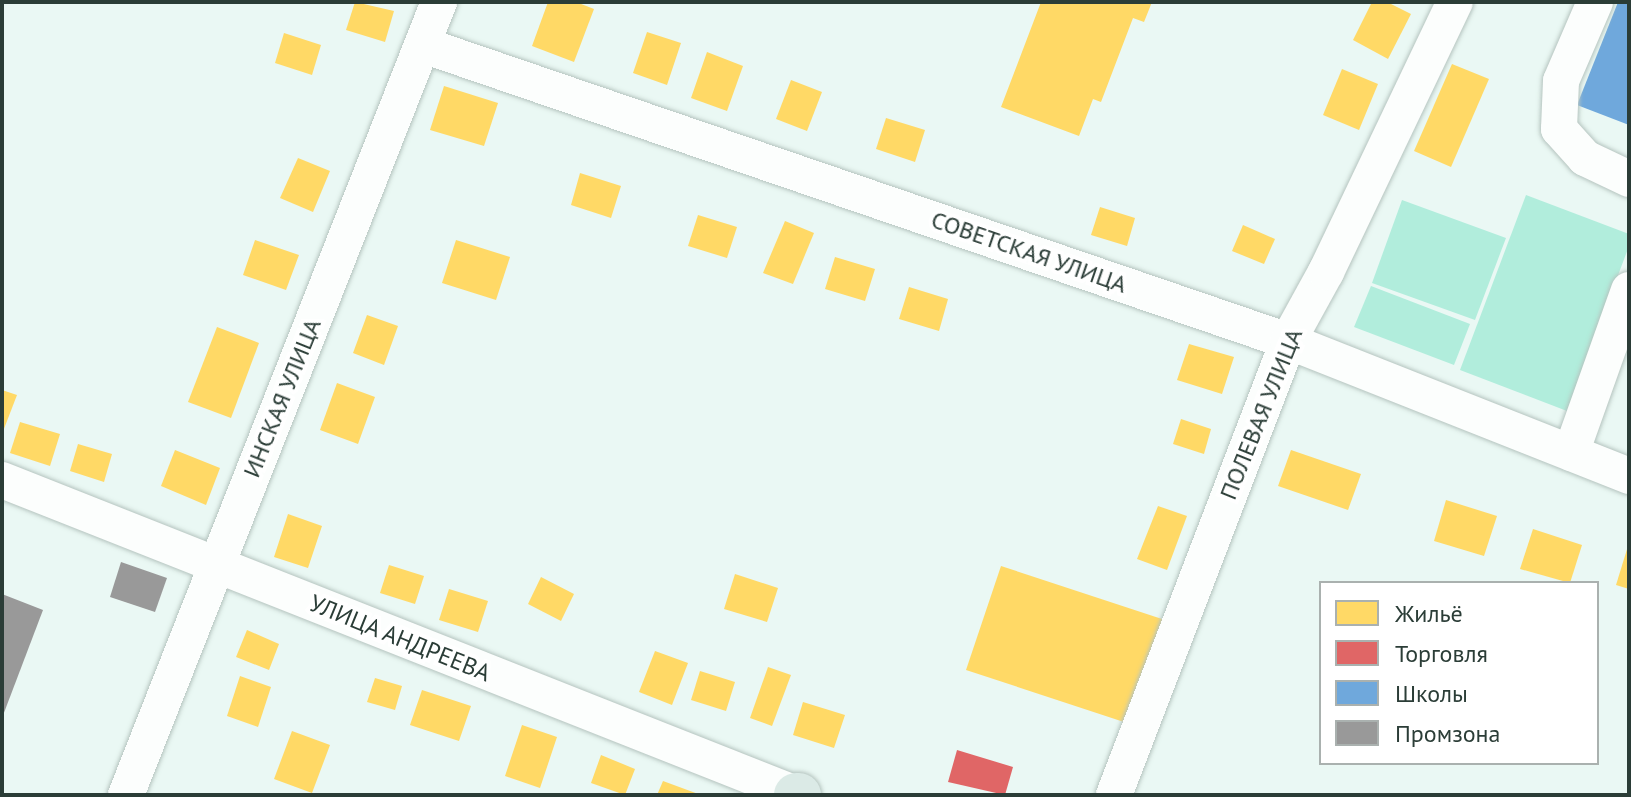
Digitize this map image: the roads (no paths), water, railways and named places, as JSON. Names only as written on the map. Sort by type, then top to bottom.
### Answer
[{"type":"street","name":"ИНСКАЯ УЛИЦА","points":[[126,795],[439,2]]},
{"type":"street","name":"ПОЛЕВАЯ УЛИЦА","points":[[1114,795],[1288,341],[1326,272],[1455,2]]},
{"type":"street","points":[[1595,2],[1561,81],[1559,129],[1585,158],[1629,179]]},
{"type":"street","name":"СОВЕТСКАЯ УЛИЦА","points":[[423,45],[1288,341],[1629,476]]},
{"type":"street","points":[[1571,453],[1629,290]]},
{"type":"street","name":"УЛИЦА АНДРЕЕВА","points":[[2,480],[797,795]]}]
